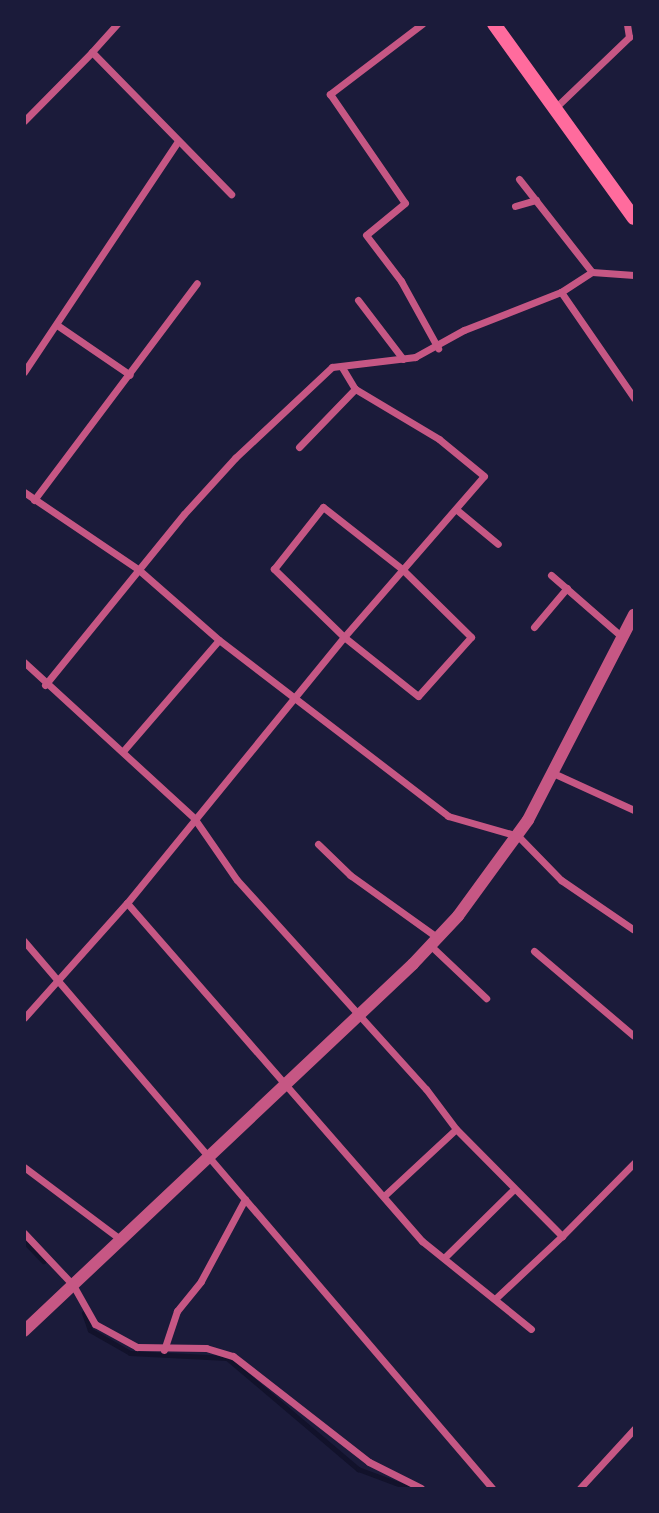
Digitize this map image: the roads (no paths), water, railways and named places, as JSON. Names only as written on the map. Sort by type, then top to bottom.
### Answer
[{"type":"main road","points":[[494,24],[635,218]]},
{"type":"street","points":[[24,121],[117,24]]},
{"type":"street","points":[[422,24],[330,94],[405,203],[366,235],[401,281],[438,348]]},
{"type":"street","points":[[555,109],[629,37],[627,24]]},
{"type":"street","points":[[92,52],[231,194]]},
{"type":"street","points":[[24,372],[178,141]]},
{"type":"street","points":[[519,178],[592,272]]},
{"type":"street","points":[[515,206],[536,200]]},
{"type":"street","points":[[46,685],[139,570],[235,458],[332,367],[403,359],[438,348],[464,330],[561,292],[592,272],[635,275]]},
{"type":"street","points":[[34,500],[197,283]]},
{"type":"street","points":[[561,292],[635,398]]},
{"type":"street","points":[[358,300],[403,359]]},
{"type":"street","points":[[57,325],[130,374]]},
{"type":"street","points":[[24,1018],[127,904],[194,818],[232,778],[344,637],[484,476],[439,439],[355,390],[342,367]]},
{"type":"street","points":[[299,447],[355,390]]},
{"type":"street","points":[[24,492],[139,570],[219,640],[448,816],[518,836],[561,880],[635,930]]},
{"type":"street","points":[[323,507],[402,569],[471,637],[418,696],[344,637],[274,569],[323,507]]},
{"type":"street","points":[[457,510],[498,544]]},
{"type":"street","points":[[551,575],[621,636]]},
{"type":"street","points":[[534,627],[567,588]]},
{"type":"street","points":[[24,1331],[435,942],[518,836],[553,773],[621,636],[635,615]]},
{"type":"street","points":[[124,750],[219,640]]},
{"type":"street","points":[[24,662],[46,685],[124,750],[194,818],[237,880],[456,1129],[513,1190],[562,1236]]},
{"type":"street","points":[[553,773],[635,810]]},
{"type":"street","points":[[318,844],[350,875],[435,942],[486,998]]},
{"type":"street","points":[[127,904],[422,1241],[531,1329]]},
{"type":"street","points":[[24,941],[492,1489]]},
{"type":"street","points":[[534,951],[635,1036]]},
{"type":"street","points":[[384,1196],[456,1129]]},
{"type":"street","points":[[495,1299],[635,1163]]},
{"type":"street","points":[[24,1167],[120,1240]]},
{"type":"street","points":[[444,1258],[513,1190]]},
{"type":"street","points":[[164,1350],[177,1311],[201,1280],[245,1199]]},
{"type":"street","points":[[24,1233],[73,1284],[95,1324],[136,1347],[164,1350],[206,1348],[233,1356],[369,1462],[421,1489]]},
{"type":"street","points":[[580,1489],[635,1429]]},
{"type":"waterway","points":[[24,1241],[43,1261]]},
{"type":"waterway","points":[[84,1313],[90,1330],[130,1353],[227,1358],[358,1469],[409,1488]]}]
